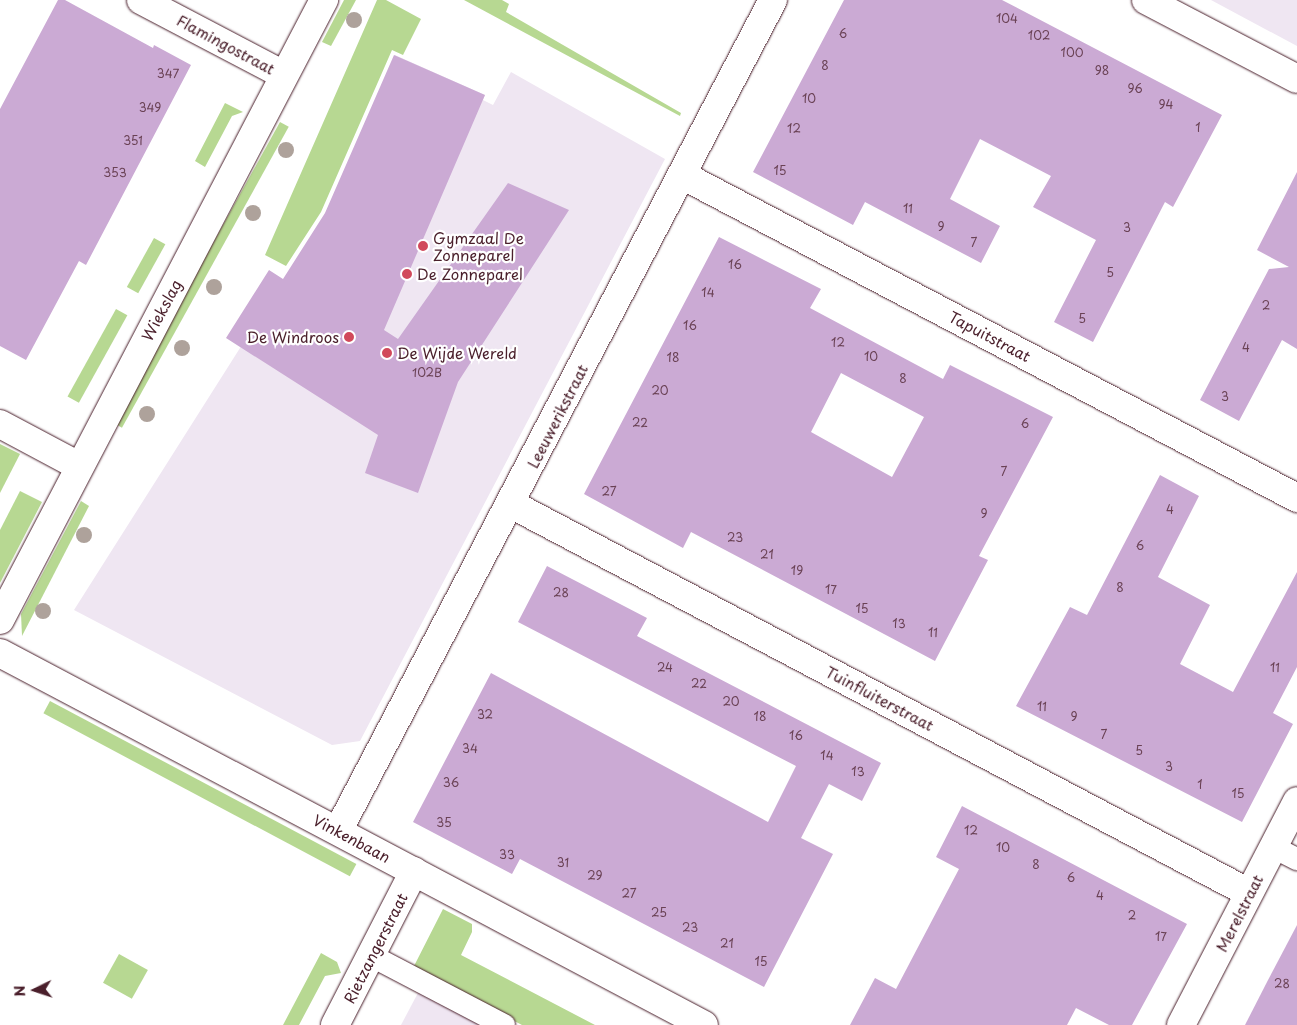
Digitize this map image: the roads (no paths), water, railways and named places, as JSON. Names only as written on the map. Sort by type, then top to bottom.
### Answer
[{"type":"street","name":"Flamingostraat","points":[[141,0],[284,75]]},
{"type":"street","name":"Wiekslag","points":[[0,620],[324,0]]},
{"type":"street","name":"Leeuwerikstraat","points":[[338,831],[511,504],[682,176],[695,144],[772,0]]},
{"type":"street","points":[[1146,0],[1297,79]]},
{"type":"street","name":"Tapuitstraat","points":[[682,176],[1297,498]]},
{"type":"street","points":[[0,424],[79,466]]},
{"type":"street","name":"Tuinfluiterstraat","points":[[511,504],[1249,892]]},
{"type":"street","name":"Vinkenbaan","points":[[0,653],[704,1025]]},
{"type":"street","name":"Merelstraat","points":[[1181,1025],[1297,801]]},
{"type":"street","name":"Rietzangerstraat","points":[[335,1025],[414,871]]},
{"type":"lane","points":[[1273,847],[1297,859]]},
{"type":"lane","points":[[372,956],[504,1025]]},
{"type":"place","name":"Gymzaal De Zonneparel","points":[[423,246]]},
{"type":"place","name":"De Zonneparel","points":[[407,274]]},
{"type":"place","name":"De Windroos","points":[[349,337]]},
{"type":"place","name":"De Wijde Wereld","points":[[387,353]]}]
